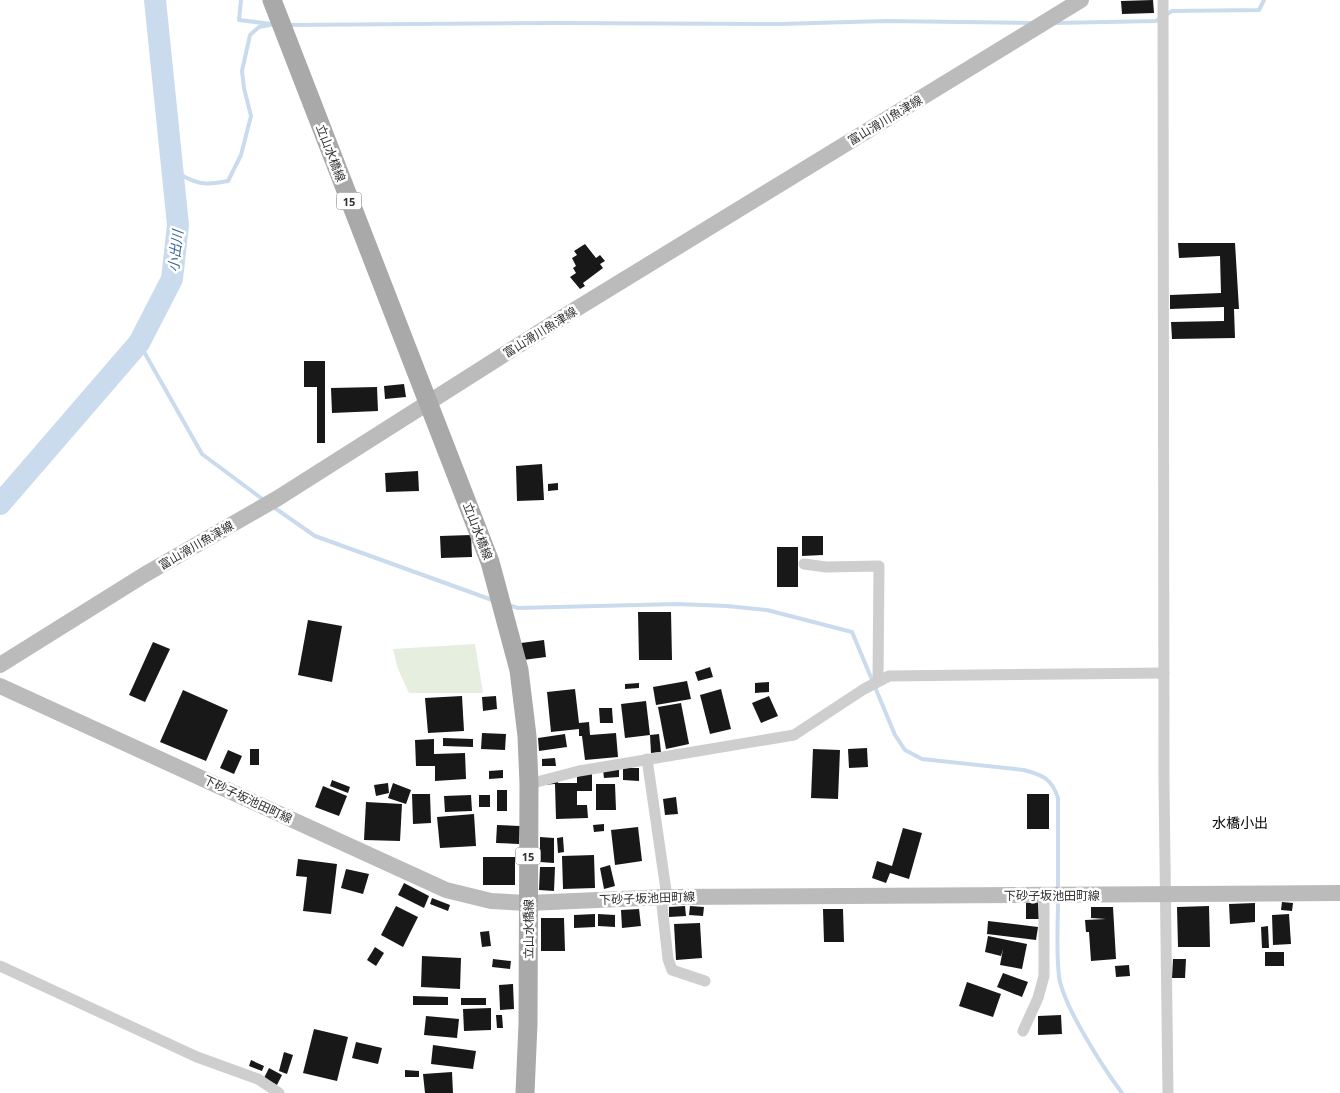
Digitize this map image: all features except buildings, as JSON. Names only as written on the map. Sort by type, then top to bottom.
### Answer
[{"type":"main road","name":"立山水橋線","points":[[272,0],[490,562],[519,670],[527,736],[529,784],[525,1093]]},
{"type":"main road","name":"富山滑川魚津線","points":[[0,665],[144,575],[278,498],[429,402],[1081,0]]},
{"type":"main road","name":"下砂子坂池田町線","points":[[0,686],[446,890],[491,901],[528,903],[664,897],[1340,893]]},
{"type":"street","points":[[1163,0],[1164,673],[1168,1093]]},
{"type":"street","points":[[804,564],[826,567],[879,566],[878,680]]},
{"type":"street","points":[[529,784],[579,771],[794,735],[878,680],[889,676],[1164,673]]},
{"type":"street","points":[[647,759],[664,897],[668,959],[672,970],[705,981]]},
{"type":"street","points":[[1023,1031],[1038,998],[1044,976],[1044,895]]},
{"type":"street","points":[[0,966],[196,1057],[258,1078],[279,1093]]},
{"type":"green space","points":[[475,644],[483,693],[409,693],[398,669],[393,649]]},
{"type":"waterway","name":"小出川","points":[[0,504],[139,343],[172,279],[178,225],[155,0]]},
{"type":"waterway","points":[[241,0],[239,20],[271,24]]},
{"type":"waterway","points":[[1055,23],[1156,21],[1172,11],[1259,10],[1264,0]]},
{"type":"waterway","points":[[287,25],[779,24],[886,21],[1033,23]]},
{"type":"waterway","points":[[174,171],[200,183],[228,181],[241,155],[251,116],[242,71],[250,35],[259,27],[275,24]]},
{"type":"waterway","points":[[139,343],[202,454],[265,501]]},
{"type":"waterway","points":[[272,506],[315,536],[495,601]]},
{"type":"waterway","points":[[508,605],[518,608],[677,604],[727,606],[767,610],[852,632],[895,735],[905,750],[922,759],[1024,770],[1042,776],[1050,782],[1058,798],[1058,890]]},
{"type":"waterway","points":[[1058,899],[1058,957],[1062,988],[1085,1036],[1122,1093]]},
{"type":"district","name":"水橋小出","points":[[1240,822]]}]
